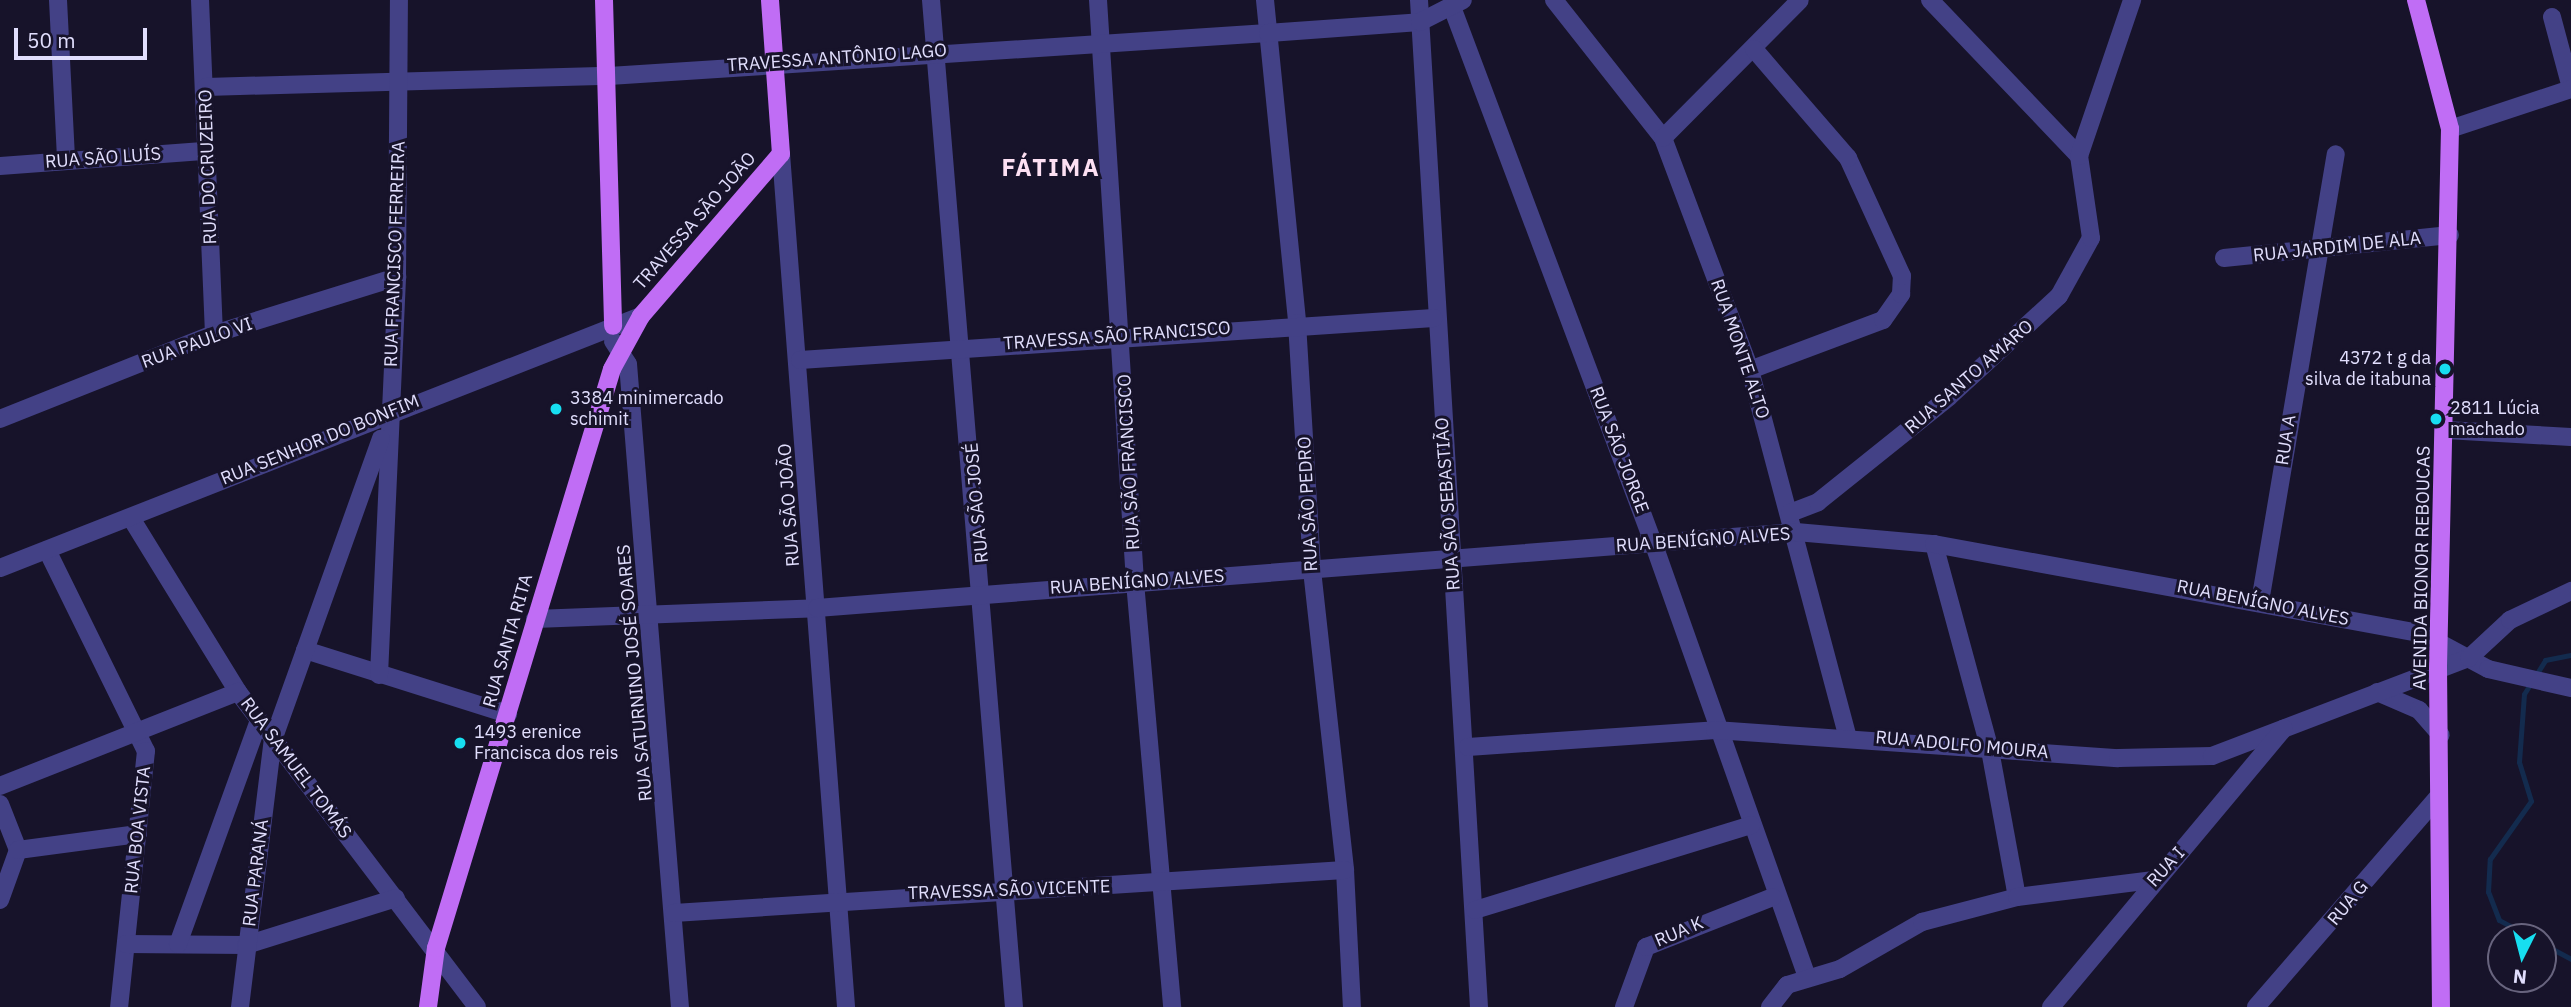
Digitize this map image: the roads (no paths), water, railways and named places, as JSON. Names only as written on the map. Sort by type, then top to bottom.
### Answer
[{"type":"main road","name":"RUA SATURNINO JOSÉ SOARES","points":[[604,0],[609,76],[616,339]]},
{"type":"main road","name":"RUA SÃO JOÃO","points":[[770,0],[781,154]]},
{"type":"main road","name":"AVENIDA BIONOR REBOUCAS","points":[[2419,2],[2450,129],[2446,430],[2438,666],[2441,735],[2441,1007]]},
{"type":"main road","name":"TRAVESSA SÃO JOÃO","points":[[641,316],[781,154]]},
{"type":"main road","name":"RUA SANTA RITA","points":[[428,1007],[436,948],[612,369],[616,339]]},
{"type":"street","points":[[58,0],[66,160]]},
{"type":"street","name":"RUA DO CRUZEIRO","points":[[200,0],[214,334]]},
{"type":"street","name":"RUA FRANCISCO FERREIRA","points":[[379,675],[388,417],[397,276],[401,82],[399,0]]},
{"type":"street","name":"RUA SÃO JOSÉ","points":[[931,0],[985,594],[1014,1007]]},
{"type":"street","name":"RUA SÃO FRANCISCO","points":[[1098,0],[1122,334],[1135,582],[1165,884],[1172,1007]]},
{"type":"street","name":"RUA SÃO PEDRO","points":[[1265,0],[1297,323],[1312,570],[1345,870],[1352,1007]]},
{"type":"street","name":"RUA SÃO SEBASTIÃO","points":[[1419,0],[1434,318],[1468,747],[1479,1007]]},
{"type":"street","name":"RUA MONTE ALTO","points":[[1554,0],[1663,138],[1750,370],[1796,532],[1847,735]]},
{"type":"street","points":[[1663,138],[1800,0]]},
{"type":"street","points":[[1930,0],[2079,156]]},
{"type":"street","name":"RUA SANTO AMARO","points":[[1790,513],[1818,502],[1939,405],[2059,296],[2091,237],[2079,156],[2132,0]]},
{"type":"street","name":"TRAVESSA ANTÔNIO LAGO","points":[[205,87],[609,76],[1101,39],[1268,33],[1420,22],[1457,4]]},
{"type":"street","name":"RUA SÃO JORGE","points":[[1457,4],[1654,545],[1715,730],[1751,825],[1773,897],[1806,975]]},
{"type":"street","points":[[2450,129],[2571,89],[2552,17]]},
{"type":"street","points":[[1750,370],[1882,320],[1901,294],[1902,276],[1847,158],[1754,48]]},
{"type":"street","name":"RUA SÃO LUÍS","points":[[0,166],[206,151]]},
{"type":"street","name":"RUA SÃO JOÃO","points":[[781,154],[800,360],[835,899],[846,1007]]},
{"type":"street","name":"RUA A","points":[[2260,602],[2317,252],[2336,154]]},
{"type":"street","name":"RUA JARDIM DE ALA","points":[[2224,258],[2317,252],[2449,235]]},
{"type":"street","name":"RUA PAULO VI","points":[[0,419],[214,334],[397,276]]},
{"type":"street","name":"RUA SENHOR DO BONFIM","points":[[0,568],[388,417],[616,339],[641,316]]},
{"type":"street","name":"TRAVESSA SÃO FRANCISCO","points":[[800,360],[1122,334],[1434,318]]},
{"type":"street","name":"RUA SATURNINO JOSÉ SOARES","points":[[616,339],[653,616],[680,1007]]},
{"type":"street","name":"RUA PARANÁ","points":[[240,1007],[273,740],[388,417]]},
{"type":"street","points":[[2446,430],[2571,437]]},
{"type":"street","name":"RUA SAMUEL TOMÁS","points":[[131,518],[238,692],[436,948],[477,1007]]},
{"type":"street","name":"RUA BENÍGNO ALVES","points":[[535,620],[817,608],[1312,570],[1452,556],[1654,545],[1796,532],[1934,544],[2260,602],[2421,634],[2488,669],[2571,688]]},
{"type":"street","points":[[1934,544],[1990,750],[2017,897]]},
{"type":"street","name":"RUA BOA VISTA","points":[[47,551],[140,729],[146,751],[119,1007]]},
{"type":"street","points":[[2469,658],[2510,620],[2571,591]]},
{"type":"street","points":[[305,650],[508,714]]},
{"type":"street","name":"RUA ADOLFO MOURA","points":[[1468,747],[1715,730],[1847,735],[1990,750],[2212,756],[2377,692],[2405,685],[2438,666],[2469,658]]},
{"type":"street","points":[[0,786],[238,692]]},
{"type":"street","points":[[2377,692],[2419,710],[2441,735]]},
{"type":"street","points":[[178,944],[258,720]]},
{"type":"street","name":"RUA I","points":[[2051,1007],[2154,880],[2284,728]]},
{"type":"street","name":"RUA G","points":[[2256,1007],[2439,796]]},
{"type":"street","points":[[0,804],[18,849],[0,900]]},
{"type":"street","points":[[1475,910],[1751,825]]},
{"type":"street","points":[[18,849],[138,834]]},
{"type":"street","name":"TRAVESSA SÃO VICENTE","points":[[674,914],[835,899],[1007,888],[1165,884],[1345,870]]},
{"type":"street","points":[[1770,1007],[1776,993],[1806,975],[1840,969],[1922,922],[2017,897],[2154,880]]},
{"type":"street","name":"RUA K","points":[[1624,1007],[1646,947],[1773,897]]},
{"type":"street","points":[[126,944],[246,945],[396,898]]},
{"type":"waterway","points":[[2505,923],[2499,920],[2488,892],[2490,859],[2531,801],[2519,762],[2524,694],[2545,660],[2571,655]]},
{"type":"waterway","points":[[2557,952],[2571,959]]},
{"type":"place","name":"4372 t g da silva de itabuna","points":[[2445,369]]},
{"type":"place","name":"3384 minimercado schimit","points":[[556,409]]},
{"type":"place","name":"2811 Lúcia machado","points":[[2436,419]]},
{"type":"place","name":"1493 erenice Francisca dos reis","points":[[460,743]]},
{"type":"district","name":"FÁTIMA","points":[[1051,168]]}]
